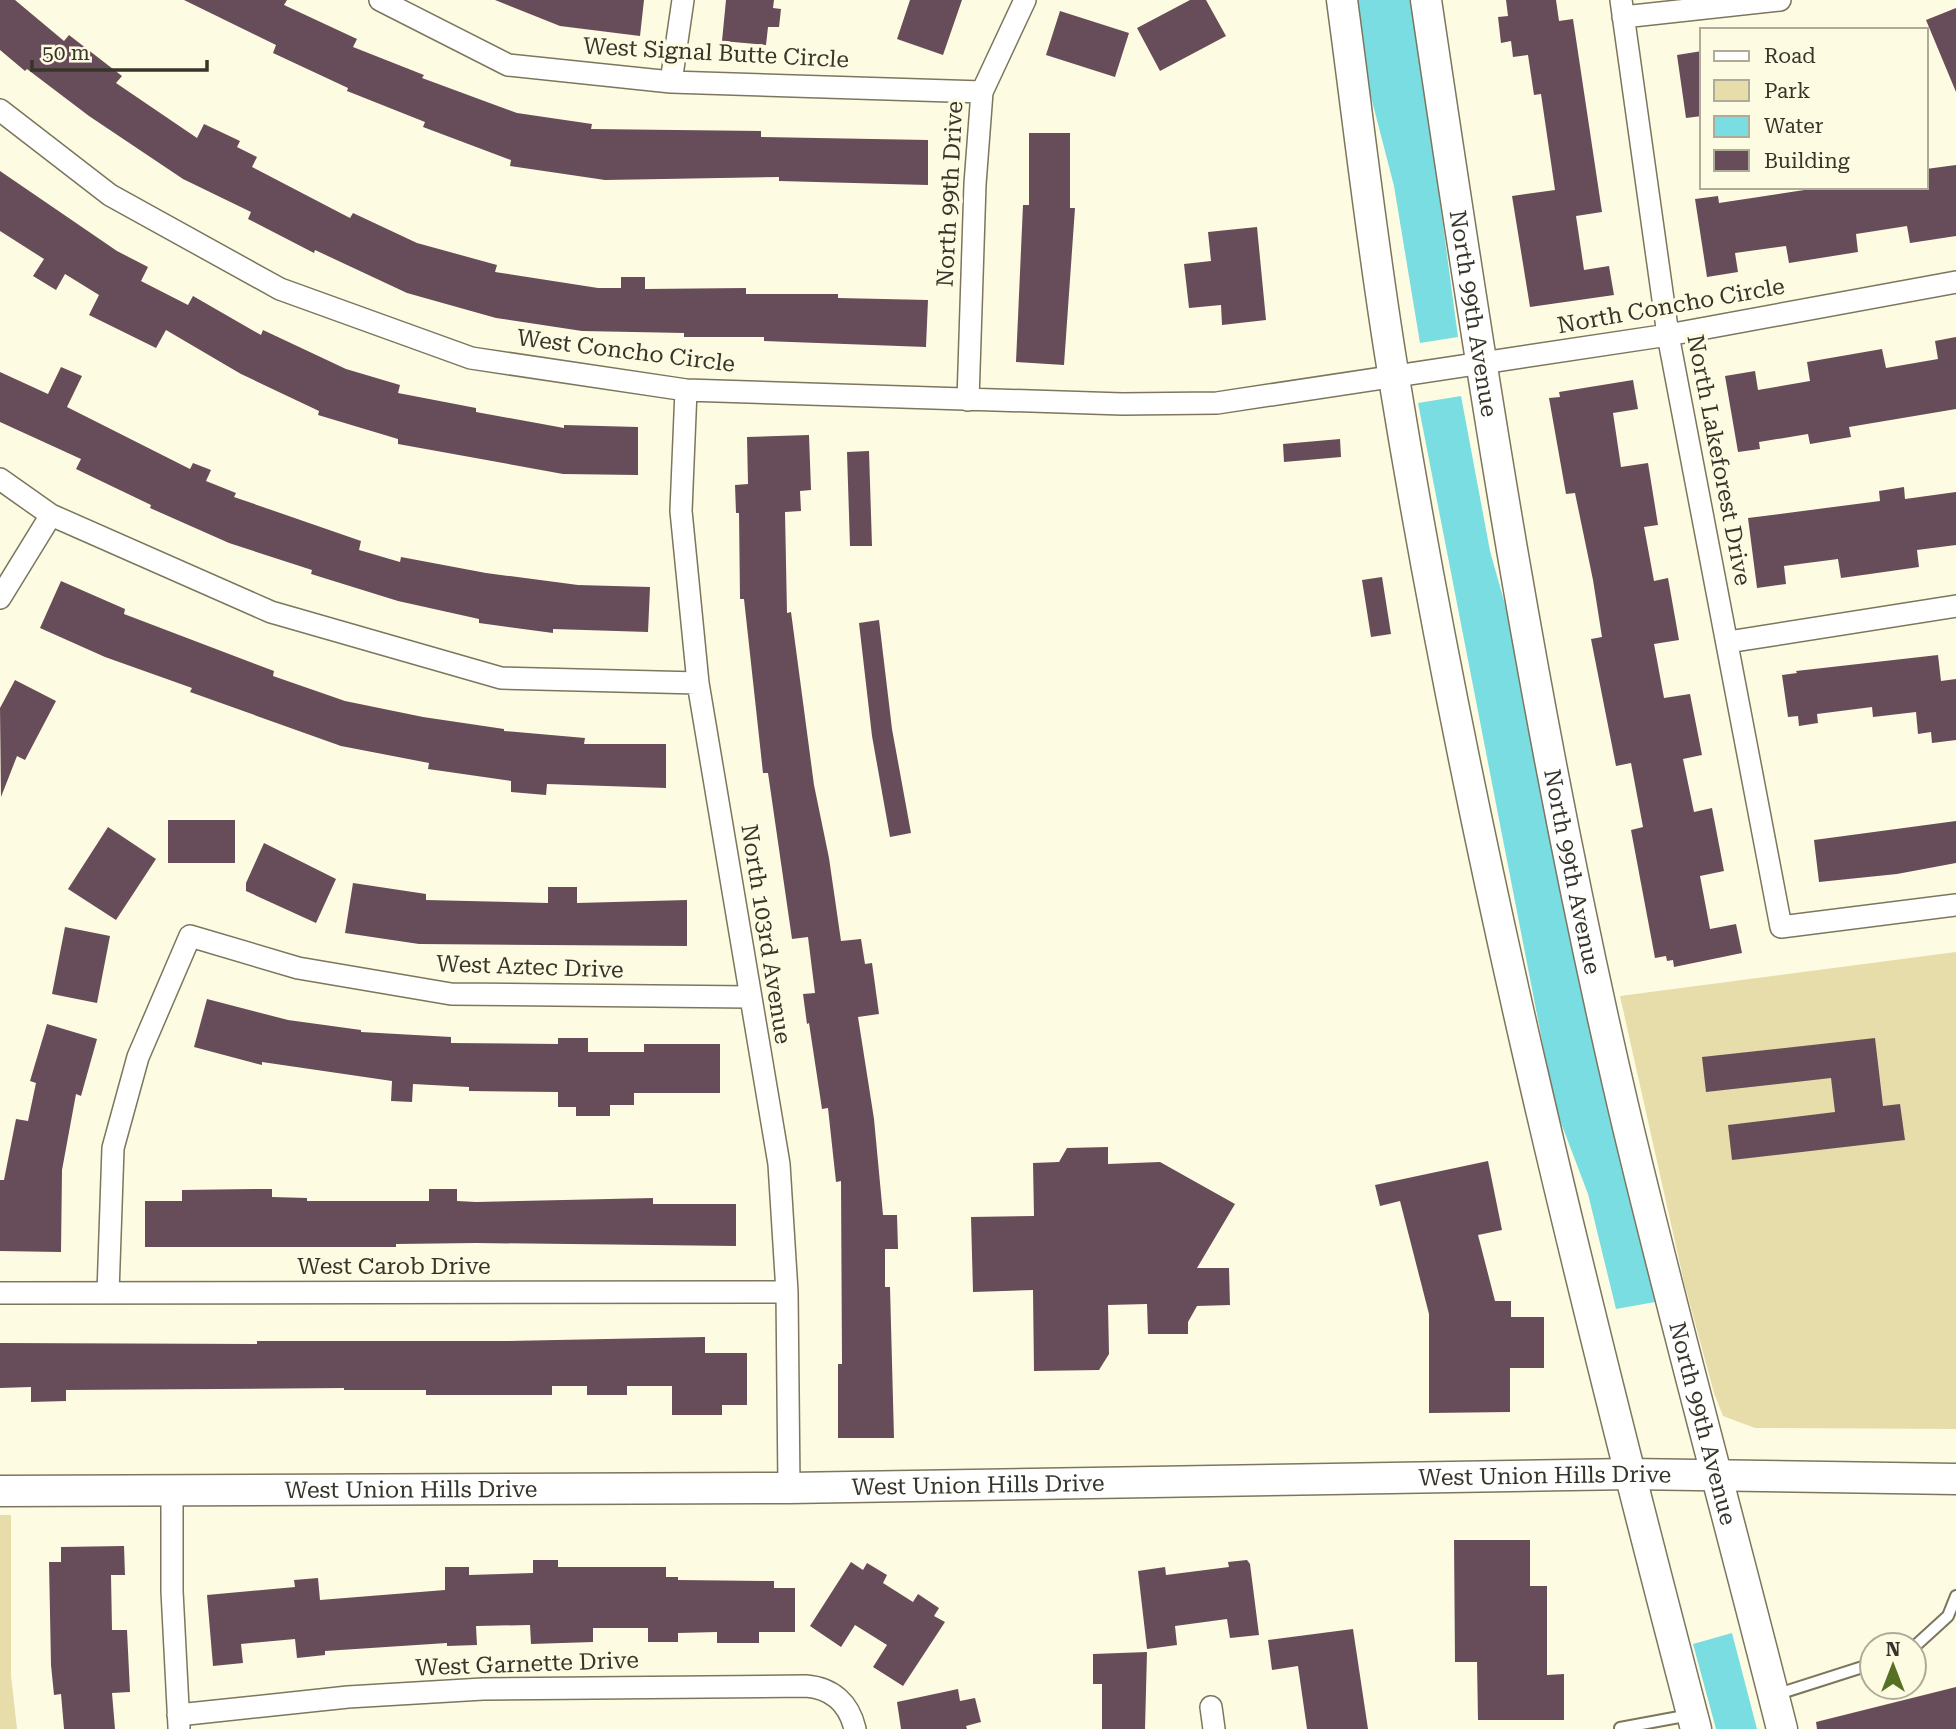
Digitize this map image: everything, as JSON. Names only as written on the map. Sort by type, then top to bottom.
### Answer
[{"type":"main road","points":[[1342,0],[1394,378],[1459,725],[1526,1048],[1615,1423],[1694,1722]]},
{"type":"main road","name":"North 99th Avenue","points":[[1426,0],[1480,365],[1566,834],[1624,1109],[1782,1729]]},
{"type":"main road","name":"West Union Hills Drive","points":[[0,1491],[789,1488],[1630,1474],[1956,1479]]},
{"type":"street","name":"West Signal Butte Circle","points":[[380,0],[508,65],[671,82],[982,92]]},
{"type":"street","points":[[671,82],[683,0]]},
{"type":"street","name":"North 99th Drive","points":[[968,400],[975,184],[982,92],[1025,0]]},
{"type":"street","points":[[1622,8],[1780,0]]},
{"type":"street","name":"North Lakeforest Drive","points":[[1622,8],[1668,335],[1780,927],[1956,905]]},
{"type":"street","name":"West Concho Circle","points":[[0,110],[110,195],[280,289],[471,358],[687,390],[1184,405],[1276,396],[1394,378]]},
{"type":"street","name":"North Concho Circle","points":[[1394,378],[1668,335],[1956,282]]},
{"type":"street","name":"North 103rd Avenue","points":[[687,390],[681,512],[698,684],[779,1164],[787,1292],[789,1488]]},
{"type":"street","points":[[0,479],[51,515],[271,612],[501,678],[698,684]]},
{"type":"street","points":[[0,598],[51,515]]},
{"type":"street","points":[[1728,642],[1956,607]]},
{"type":"street","name":"West Aztec Drive","points":[[108,1293],[113,1148],[138,1056],[190,936],[298,968],[452,994],[750,997]]},
{"type":"street","name":"West Carob Drive","points":[[0,1293],[787,1292]]},
{"type":"street","points":[[172,1490],[172,1591],[179,1722]]},
{"type":"street","name":"West Garnette Drive","points":[[179,1722],[338,1698],[483,1689],[806,1686],[818,1687],[839,1698],[851,1714],[855,1729]]},
{"type":"street","points":[[1211,1707],[1214,1729]]},
{"type":"lane","points":[[1928,1634],[1948,1616],[1956,1596]]},
{"type":"lane","points":[[1773,1695],[1858,1668]]},
{"type":"lane","points":[[1620,1728],[1694,1722]]},
{"type":"green space","points":[[1956,952],[1956,1429],[1755,1428],[1723,1416],[1714,1393],[1684,1282],[1620,996]]},
{"type":"green space","points":[[0,1515],[11,1515],[11,1675],[17,1729],[0,1729]]},
{"type":"water","points":[[1357,0],[1413,0],[1458,337],[1420,343],[1394,186],[1370,93]]},
{"type":"water","points":[[1461,396],[1490,551],[1515,640],[1655,1302],[1616,1309],[1588,1194],[1555,1107],[1418,403]]},
{"type":"water","points":[[1732,1633],[1757,1729],[1716,1729],[1693,1644]]},
{"type":"building","points":[[0,0],[15,0],[64,41],[69,35],[122,76],[116,83],[197,138],[204,124],[240,141],[237,147],[257,157],[252,167],[350,218],[353,213],[417,243],[497,265],[495,272],[598,288],[621,288],[621,277],[645,277],[645,289],[746,288],[746,294],[838,294],[838,298],[928,300],[926,347],[764,341],[764,337],[684,337],[684,333],[582,331],[496,318],[407,293],[315,250],[314,253],[248,219],[251,212],[183,179],[89,116],[27,69],[25,71],[0,50]]},
{"type":"building","points":[[184,0],[287,0],[284,5],[357,39],[353,47],[424,75],[422,78],[517,113],[592,124],[591,129],[761,131],[761,137],[928,140],[928,185],[779,181],[779,177],[605,180],[510,166],[511,160],[423,127],[425,122],[347,91],[348,88],[273,53],[276,45]]},
{"type":"building","points":[[495,0],[644,0],[640,36],[560,26]]},
{"type":"building","points":[[726,0],[774,0],[773,8],[781,9],[779,27],[768,27],[766,45],[722,41]]},
{"type":"building","points":[[910,0],[962,0],[943,55],[897,39]]},
{"type":"building","points":[[1190,0],[1206,0],[1226,36],[1160,71],[1137,28]]},
{"type":"building","points":[[1506,0],[1556,0],[1559,21],[1573,19],[1602,212],[1576,216],[1584,270],[1609,266],[1614,295],[1530,307],[1512,196],[1555,190],[1541,94],[1534,95],[1528,55],[1513,57],[1511,41],[1501,43],[1498,17],[1508,16]]},
{"type":"building","points":[[1956,8],[1956,92],[1926,20]]},
{"type":"building","points":[[1060,11],[1129,33],[1115,77],[1046,55]]},
{"type":"building","points":[[1700,51],[1700,116],[1686,118],[1677,55]]},
{"type":"building","points":[[1029,133],[1070,133],[1070,208],[1075,208],[1064,365],[1016,362],[1023,205],[1029,205]]},
{"type":"building","points":[[1956,165],[1956,236],[1910,243],[1907,226],[1856,234],[1858,252],[1789,263],[1786,246],[1735,253],[1738,272],[1707,277],[1695,199],[1718,196],[1719,203],[1811,189],[1928,189],[1928,169]]},
{"type":"building","points":[[0,171],[117,251],[148,267],[141,281],[188,305],[193,296],[261,335],[263,330],[346,369],[400,385],[398,393],[476,408],[476,412],[564,428],[564,425],[638,427],[638,475],[563,474],[398,444],[398,439],[318,415],[319,411],[241,374],[166,330],[156,348],[89,315],[99,295],[65,274],[56,290],[33,276],[44,259],[0,231]]},
{"type":"building","points":[[1257,227],[1266,320],[1222,325],[1221,305],[1189,308],[1184,264],[1211,261],[1208,232]]},
{"type":"building","points":[[1956,337],[1956,409],[1849,427],[1851,437],[1810,444],[1808,434],[1759,442],[1760,449],[1738,452],[1725,376],[1755,371],[1758,390],[1810,381],[1807,362],[1882,349],[1886,368],[1938,359],[1935,341]]},
{"type":"building","points":[[61,367],[82,376],[67,407],[190,469],[193,463],[211,470],[206,481],[236,493],[234,497],[361,541],[359,550],[400,562],[401,557],[486,573],[578,585],[650,587],[648,632],[553,629],[553,633],[479,623],[479,619],[398,601],[311,574],[312,570],[229,543],[150,508],[151,505],[76,469],[81,459],[0,422],[0,372],[48,394]]},
{"type":"building","points":[[1633,380],[1638,409],[1613,413],[1621,467],[1648,463],[1658,525],[1644,527],[1654,581],[1668,578],[1679,640],[1654,644],[1664,698],[1690,694],[1702,755],[1683,759],[1694,812],[1712,808],[1724,871],[1700,876],[1710,929],[1736,924],[1742,953],[1674,967],[1673,960],[1667,961],[1666,956],[1655,958],[1631,830],[1643,827],[1631,763],[1616,766],[1591,639],[1602,637],[1593,580],[1575,493],[1566,494],[1549,398],[1560,397],[1559,392]]},
{"type":"building","points":[[809,435],[811,490],[800,491],[801,511],[785,512],[787,613],[791,612],[814,785],[829,858],[841,941],[861,939],[865,964],[872,963],[879,1014],[858,1017],[874,1119],[883,1215],[897,1215],[898,1249],[885,1249],[885,1287],[890,1287],[894,1438],[838,1438],[838,1364],[842,1364],[841,1181],[836,1182],[828,1108],[822,1109],[809,1023],[807,1024],[803,994],[815,993],[808,937],[792,939],[768,773],[763,773],[744,599],[740,599],[739,513],[736,513],[735,485],[748,484],[747,437]]},
{"type":"building","points":[[1340,439],[1341,457],[1284,462],[1283,444]]},
{"type":"building","points":[[869,451],[872,546],[850,546],[847,452]]},
{"type":"building","points":[[1904,487],[1905,499],[1956,492],[1956,545],[1917,550],[1919,567],[1841,578],[1838,559],[1784,566],[1786,584],[1757,588],[1748,518],[1880,501],[1879,491]]},
{"type":"building","points":[[1382,577],[1391,634],[1371,637],[1362,580]]},
{"type":"building","points":[[61,581],[125,609],[124,614],[274,671],[273,676],[345,701],[504,731],[585,738],[584,744],[666,744],[666,788],[547,784],[546,795],[511,792],[511,781],[428,769],[429,763],[341,746],[190,692],[192,688],[105,657],[40,628]]},
{"type":"building","points":[[879,620],[892,729],[911,833],[890,837],[872,736],[859,623]]},
{"type":"building","points":[[1938,655],[1941,681],[1956,679],[1956,740],[1932,743],[1931,732],[1918,734],[1916,712],[1873,717],[1872,707],[1817,714],[1818,723],[1799,726],[1798,716],[1788,717],[1782,675],[1797,673],[1796,671]]},
{"type":"building","points":[[15,680],[56,701],[25,760],[17,756],[1,797],[0,708]]},
{"type":"building","points":[[168,820],[235,820],[235,863],[168,863]]},
{"type":"building","points":[[1956,821],[1956,863],[1897,874],[1819,882],[1814,840]]},
{"type":"building","points":[[108,827],[156,859],[116,920],[68,889]]},
{"type":"building","points":[[264,843],[336,879],[316,923],[246,891],[246,883]]},
{"type":"building","points":[[353,883],[426,894],[426,900],[548,903],[548,887],[577,887],[577,903],[687,900],[687,946],[419,944],[345,933]]},
{"type":"building","points":[[65,927],[110,936],[97,1003],[52,994]]},
{"type":"building","points":[[207,999],[288,1020],[361,1032],[451,1037],[451,1043],[558,1044],[558,1038],[588,1038],[588,1052],[644,1052],[644,1044],[720,1044],[720,1093],[634,1093],[634,1105],[610,1105],[610,1116],[576,1116],[576,1107],[558,1107],[558,1092],[469,1091],[469,1087],[413,1084],[412,1102],[391,1101],[392,1081],[262,1062],[262,1065],[194,1047]]},
{"type":"building","points":[[47,1024],[97,1039],[81,1096],[76,1094],[62,1170],[61,1252],[0,1251],[0,1180],[4,1180],[16,1119],[28,1121],[36,1083],[30,1081]]},
{"type":"building","points":[[1875,1038],[1883,1106],[1900,1104],[1905,1140],[1732,1160],[1728,1125],[1835,1112],[1831,1078],[1706,1092],[1702,1057]]},
{"type":"building","points":[[1108,1147],[1108,1164],[1160,1162],[1235,1204],[1197,1268],[1229,1268],[1230,1305],[1197,1306],[1188,1322],[1188,1334],[1148,1334],[1147,1304],[1108,1305],[1109,1354],[1099,1370],[1034,1371],[1033,1290],[973,1292],[971,1217],[1034,1216],[1033,1163],[1059,1162],[1067,1148]]},
{"type":"building","points":[[1488,1161],[1502,1230],[1478,1235],[1495,1301],[1511,1301],[1511,1317],[1544,1317],[1544,1368],[1510,1368],[1510,1412],[1429,1413],[1429,1314],[1400,1201],[1380,1206],[1375,1185]]},
{"type":"building","points":[[272,1189],[272,1197],[307,1198],[307,1201],[429,1201],[429,1189],[457,1189],[457,1201],[653,1198],[653,1204],[736,1204],[736,1246],[476,1243],[396,1244],[396,1247],[145,1247],[145,1201],[182,1201],[182,1190]]},
{"type":"building","points":[[705,1337],[705,1353],[747,1353],[747,1405],[722,1405],[722,1415],[672,1415],[672,1386],[627,1386],[627,1395],[587,1395],[587,1386],[552,1386],[552,1395],[426,1395],[426,1390],[344,1388],[66,1390],[66,1401],[31,1402],[31,1387],[0,1388],[0,1343],[257,1344],[257,1341],[506,1341]]},
{"type":"building","points":[[1454,1540],[1530,1540],[1530,1586],[1547,1586],[1547,1675],[1564,1674],[1564,1720],[1478,1720],[1477,1662],[1455,1662]]},
{"type":"building","points":[[124,1546],[125,1575],[111,1575],[112,1630],[127,1630],[130,1692],[112,1693],[115,1729],[64,1729],[61,1694],[54,1695],[51,1665],[49,1562],[61,1562],[61,1547]]},
{"type":"building","points":[[533,1560],[558,1560],[558,1567],[666,1567],[666,1577],[678,1577],[678,1580],[774,1581],[774,1588],[795,1588],[795,1632],[759,1632],[759,1643],[717,1643],[717,1632],[678,1633],[678,1642],[648,1642],[648,1628],[593,1628],[593,1642],[531,1644],[530,1625],[476,1626],[477,1645],[447,1646],[447,1643],[325,1651],[325,1655],[297,1658],[295,1639],[241,1644],[243,1663],[213,1666],[207,1595],[295,1587],[294,1580],[318,1578],[320,1600],[445,1590],[445,1567],[469,1567],[469,1575],[533,1573]]},
{"type":"building","points":[[1247,1560],[1250,1564],[1259,1635],[1230,1638],[1227,1619],[1175,1626],[1177,1645],[1147,1649],[1138,1571],[1165,1567],[1166,1575],[1229,1567],[1228,1562]]},
{"type":"building","points":[[851,1562],[863,1570],[867,1563],[887,1575],[883,1583],[913,1602],[918,1594],[939,1608],[934,1616],[945,1622],[903,1686],[873,1667],[887,1645],[855,1625],[841,1647],[810,1626]]},
{"type":"building","points":[[1353,1629],[1368,1729],[1307,1729],[1298,1666],[1272,1670],[1268,1640]]},
{"type":"building","points":[[1147,1652],[1145,1729],[1102,1729],[1102,1684],[1093,1684],[1093,1654]]},
{"type":"building","points":[[1956,1687],[1956,1729],[1817,1729],[1816,1722],[1900,1701],[1928,1701],[1928,1694]]},
{"type":"building","points":[[958,1689],[960,1701],[975,1698],[981,1722],[966,1726],[967,1729],[901,1729],[897,1702]]}]
